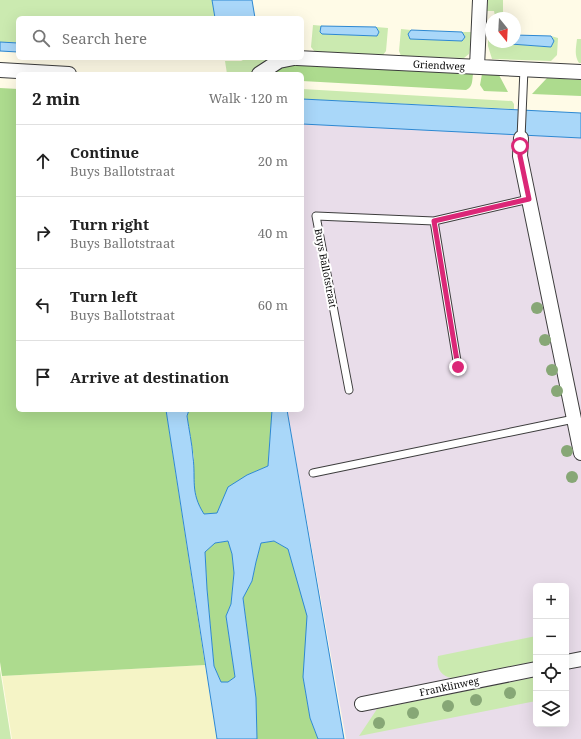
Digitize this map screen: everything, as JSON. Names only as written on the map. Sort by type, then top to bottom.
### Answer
[{"type":"street","points":[[477,67],[480,0]]},
{"type":"street","name":"Griendweg","points":[[304,58],[581,72]]},
{"type":"street","points":[[262,72],[279,61],[284,60]]},
{"type":"street","points":[[0,70],[34,72]]},
{"type":"street","points":[[521,138],[520,156],[581,453]]},
{"type":"street","points":[[569,661],[581,659]]},
{"type":"street","name":"Franklinweg","points":[[362,704],[533,670]]},
{"type":"lane","points":[[521,138],[524,69]]},
{"type":"lane","name":"Buys Ballotstraat","points":[[349,390],[316,216],[434,221],[529,199]]},
{"type":"lane","points":[[434,221],[458,367]]},
{"type":"lane","points":[[313,473],[574,419]]},
{"type":"shaded area","points":[[304,117],[581,127],[581,739],[346,739],[287,412],[304,412]]},
{"type":"green space","points":[[0,0],[212,0],[215,16],[16,16],[16,43],[0,42]]},
{"type":"green space","points":[[488,0],[503,0],[503,12],[487,11]]},
{"type":"green space","points":[[313,25],[325,26],[321,26],[320,32],[323,34],[377,36],[379,32],[376,27],[388,28],[386,51],[383,55],[315,52],[311,47]]},
{"type":"green space","points":[[401,29],[411,30],[408,34],[410,39],[462,41],[465,37],[462,32],[471,32],[469,54],[464,58],[401,56],[399,51]]},
{"type":"green space","points":[[551,36],[558,38],[557,55],[551,61],[492,59],[489,48],[521,48],[521,45],[550,47],[553,43],[553,38]]},
{"type":"green space","points":[[577,39],[581,39],[581,63],[577,60],[576,54]]},
{"type":"green space","points":[[270,60],[252,72],[227,72],[225,61]]},
{"type":"green space","points":[[287,64],[473,74],[471,85],[466,90],[304,81],[304,72],[272,72]]},
{"type":"green space","points":[[482,74],[499,75],[508,92],[484,91],[480,85]]},
{"type":"green space","points":[[547,78],[581,80],[581,96],[532,94]]},
{"type":"green space","points":[[0,88],[16,89],[16,412],[166,412],[205,665],[2,676],[0,662]]},
{"type":"green space","points":[[304,89],[512,101],[514,104],[514,109],[304,99]]},
{"type":"green space","points":[[188,412],[272,412],[268,466],[247,475],[221,505],[217,514],[204,514],[198,504],[194,489],[194,458],[187,416]]},
{"type":"green space","points":[[228,541],[232,554],[234,573],[231,604],[226,616],[235,677],[228,682],[221,682],[214,666],[205,552],[215,543]]},
{"type":"green space","points":[[274,541],[288,549],[308,616],[303,677],[310,718],[318,739],[257,739],[256,698],[243,598],[252,581],[261,543]]},
{"type":"green space","points":[[533,637],[533,662],[452,678],[444,675],[438,667],[438,656]]},
{"type":"green space","points":[[205,665],[217,739],[12,739],[2,676]]},
{"type":"green space","points":[[0,669],[11,739],[0,739]]},
{"type":"green space","points":[[533,678],[533,702],[359,736],[377,709]]},
{"type":"water","points":[[212,0],[252,0],[255,16],[215,16]]},
{"type":"water","points":[[321,26],[376,27],[379,32],[377,36],[322,34],[320,32]]},
{"type":"water","points":[[411,30],[462,32],[465,37],[462,41],[410,39],[408,34]]},
{"type":"water","points":[[521,35],[551,36],[554,41],[551,47],[521,45]]},
{"type":"water","points":[[0,42],[16,43],[16,52],[0,51]]},
{"type":"water","points":[[304,99],[581,113],[581,138],[304,124]]},
{"type":"water","points":[[166,412],[188,412],[187,416],[193,452],[194,486],[197,499],[204,514],[217,513],[228,487],[247,475],[268,466],[272,412],[287,412],[344,739],[318,739],[310,718],[303,677],[307,616],[288,549],[274,541],[261,543],[252,581],[243,598],[256,698],[257,739],[217,739]],"holes":[[[228,541],[232,554],[234,573],[231,604],[226,616],[235,677],[228,682],[221,682],[214,666],[205,552],[215,543]]]},
{"type":"route","points":[[458,367],[434,221],[529,199],[520,156],[520,146]]}]
